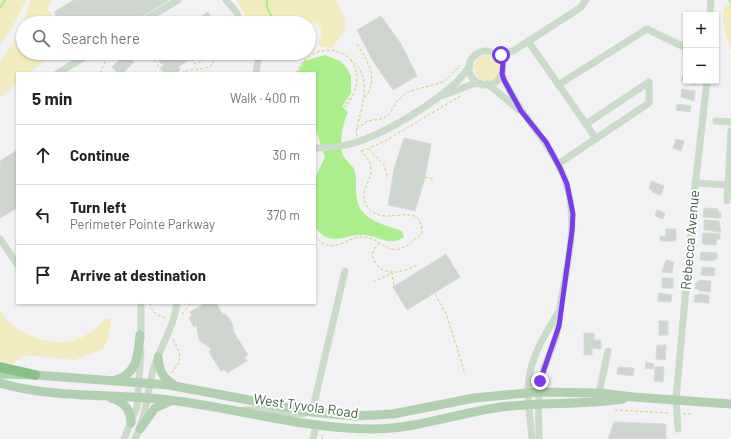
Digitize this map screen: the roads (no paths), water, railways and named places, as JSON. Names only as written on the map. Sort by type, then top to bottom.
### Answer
[{"type":"highway","points":[[0,367],[35,375]]},
{"type":"main road","points":[[112,380],[123,378],[134,367],[137,360],[140,335]]},
{"type":"main road","points":[[158,358],[161,373],[164,378],[177,387]]},
{"type":"main road","name":"West Tyvola Road","points":[[0,374],[151,383],[312,412],[338,415],[374,416],[420,409],[474,398],[529,392],[599,393],[731,404]]},
{"type":"main road","name":"West Tyvola Road","points":[[0,383],[34,390],[172,400],[316,425],[374,429],[393,427],[476,411],[529,404],[598,403],[633,397]]},
{"type":"main road","points":[[100,395],[120,401],[124,404],[129,411],[131,423]]},
{"type":"main road","points":[[140,429],[156,408],[172,400]]},
{"type":"main road","points":[[316,425],[323,419],[359,421],[374,416]]},
{"type":"street","points":[[152,16],[178,0]]},
{"type":"street","points":[[226,0],[238,16]]},
{"type":"street","points":[[442,96],[462,78],[476,55],[480,52],[486,51],[497,55],[513,50],[580,8],[586,0]]},
{"type":"street","points":[[710,12],[711,0]]},
{"type":"street","points":[[558,85],[647,29],[683,47]]},
{"type":"street","points":[[528,41],[596,139]]},
{"type":"street","points":[[513,50],[503,65],[502,74],[521,111],[546,142],[558,164],[567,184],[573,214],[572,231],[557,334],[544,366],[538,392],[539,439]]},
{"type":"street","points":[[497,55],[503,65]]},
{"type":"street","points":[[60,72],[79,60]]},
{"type":"street","points":[[256,72],[258,60]]},
{"type":"street","points":[[470,65],[472,76],[480,83]]},
{"type":"street","points":[[316,148],[333,147],[358,142],[391,126],[442,96],[473,84],[488,84],[495,82],[502,74]]},
{"type":"street","points":[[558,164],[649,103],[649,82],[586,124]]},
{"type":"street","points":[[488,84],[521,111]]},
{"type":"street","name":"Rebecca Avenue","points":[[678,429],[676,399],[695,183],[707,84]]},
{"type":"street","points":[[716,121],[731,122]]},
{"type":"street","points":[[727,201],[731,131]]},
{"type":"street","points":[[695,183],[728,185]]},
{"type":"street","points":[[0,239],[16,263]]},
{"type":"street","points":[[238,411],[257,409],[293,416],[312,412],[345,270]]},
{"type":"street","points":[[135,439],[140,429],[143,397],[140,382],[141,304]]},
{"type":"street","points":[[124,439],[151,383],[177,304]]},
{"type":"street","points":[[532,439],[529,404],[529,377],[534,360],[560,311]]},
{"type":"street","points":[[599,393],[608,351]]},
{"type":"street","points":[[313,439],[316,425]]},
{"type":"waterway","points":[[0,8],[5,0]]},
{"type":"waterway","points":[[267,0],[267,7],[272,16]]}]
